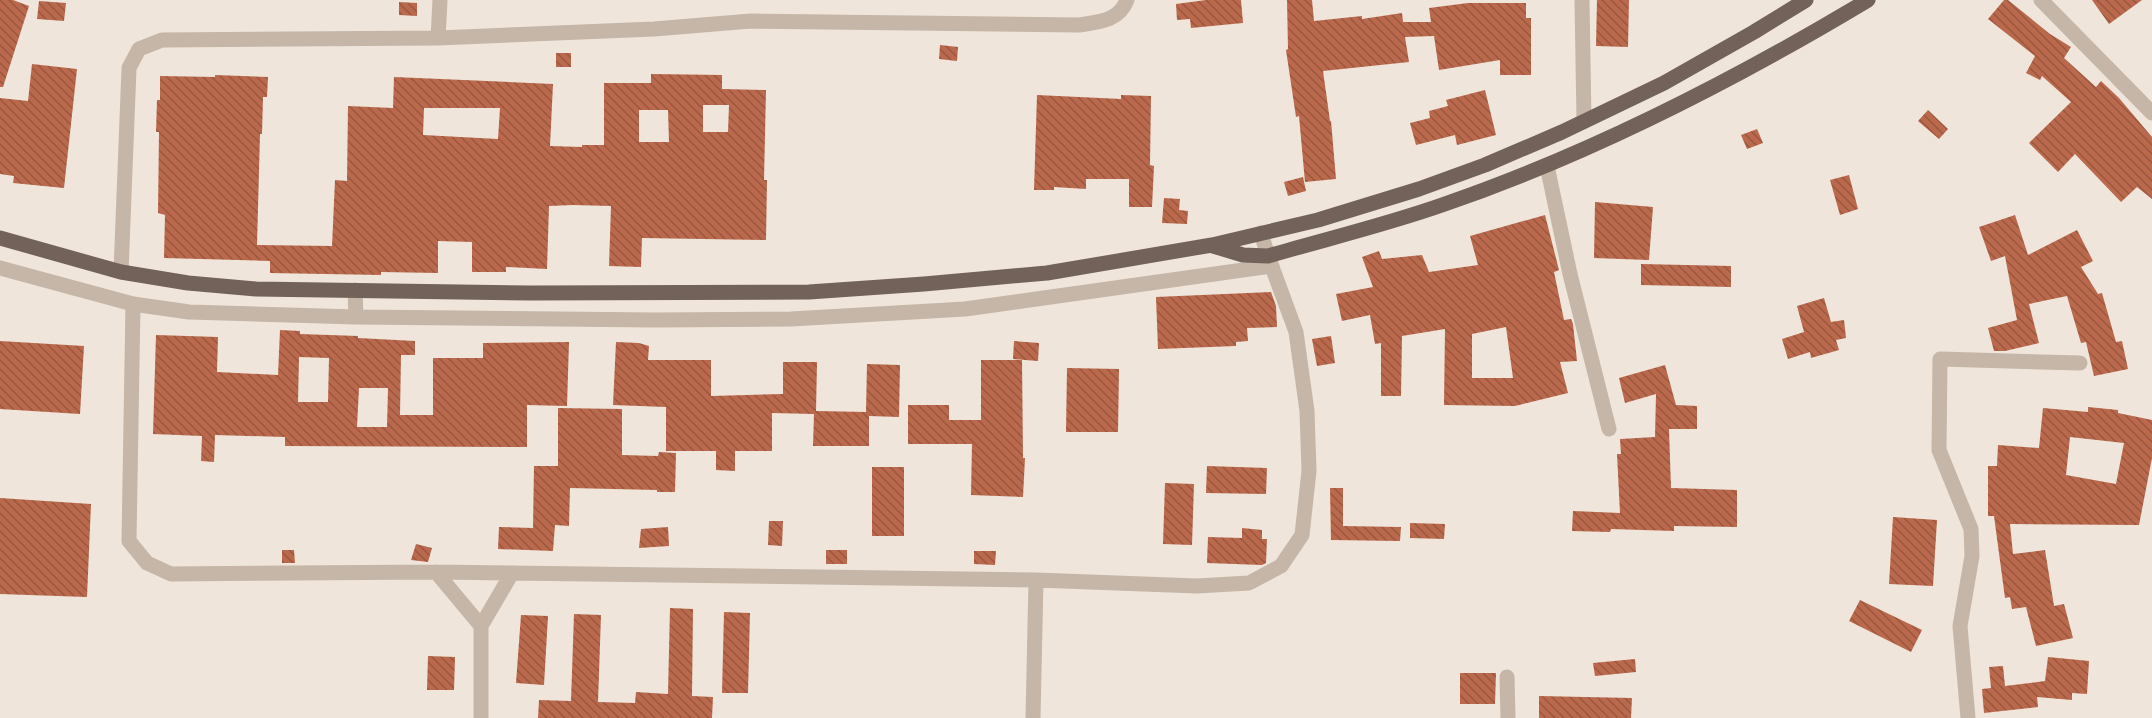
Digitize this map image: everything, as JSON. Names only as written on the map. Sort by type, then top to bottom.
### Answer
[{"type":"main road","points":[[0,238],[121,272],[188,283],[256,289],[531,293],[809,292],[924,285],[1047,273],[1212,245],[1318,220],[1419,189],[1485,165],[1664,83],[1806,0]]},
{"type":"main road","points":[[1212,245],[1270,261],[1441,205],[1546,166],[1646,120],[1784,50],[1868,0]]},
{"type":"street","points":[[438,38],[440,0]]},
{"type":"street","points":[[121,272],[129,68],[139,49],[162,40],[438,38],[654,29],[751,21],[1079,25],[1104,21],[1123,10],[1127,0]]},
{"type":"street","points":[[1582,0],[1584,121]]},
{"type":"street","points":[[2041,0],[2152,113]]},
{"type":"street","points":[[1546,166],[1570,274],[1609,429]]},
{"type":"street","points":[[134,304],[129,541],[147,563],[171,574],[436,572],[1036,580],[1197,586],[1249,583],[1281,566],[1302,535],[1309,471],[1307,411],[1296,332],[1262,233]]},
{"type":"street","points":[[0,268],[134,304],[189,312],[356,317],[768,319],[965,309],[1270,261]]},
{"type":"street","points":[[355,290],[356,317]]},
{"type":"street","points":[[1968,718],[1960,626],[1972,556],[1971,529],[1939,450],[1940,359],[2080,363]]},
{"type":"street","points":[[436,572],[481,627]]},
{"type":"street","points":[[481,718],[481,627],[512,573]]},
{"type":"street","points":[[1033,718],[1036,580]]},
{"type":"street","points":[[1507,677],[1508,718]]},
{"type":"building","points":[[0,0],[13,0],[29,6],[3,87],[0,87]]},
{"type":"building","points":[[1206,0],[1241,0],[1243,23],[1191,28],[1190,19],[1177,20],[1176,4]]},
{"type":"building","points":[[1287,0],[1312,0],[1314,21],[1362,16],[1362,19],[1402,13],[1403,22],[1431,22],[1429,8],[1468,3],[1526,3],[1526,18],[1531,18],[1531,75],[1500,75],[1500,60],[1439,70],[1434,36],[1405,37],[1409,62],[1323,71],[1331,121],[1336,179],[1305,182],[1299,116],[1296,117],[1286,50],[1288,49]]},
{"type":"building","points":[[1597,0],[1629,0],[1628,47],[1596,46]]},
{"type":"building","points":[[2004,0],[2008,0],[2050,34],[2071,47],[2064,58],[2096,87],[2101,81],[2119,98],[2152,137],[2152,199],[2137,187],[2121,202],[2075,154],[2058,172],[2029,143],[2071,102],[2042,76],[2040,80],[2026,73],[2035,56],[1988,19]]},
{"type":"building","points":[[2092,0],[2142,0],[2109,24]]},
{"type":"building","points":[[39,1],[66,3],[64,21],[37,19]]},
{"type":"building","points":[[399,2],[417,3],[417,16],[399,15]]},
{"type":"building","points":[[940,45],[958,47],[957,61],[939,59]]},
{"type":"building","points":[[556,53],[571,53],[571,67],[556,67]]},
{"type":"building","points":[[32,64],[77,69],[64,188],[13,183],[14,176],[0,174],[0,98],[28,101]]},
{"type":"building","points":[[651,74],[722,75],[722,89],[766,90],[764,180],[767,180],[766,240],[642,238],[641,267],[609,266],[611,206],[573,205],[549,206],[547,269],[506,267],[506,272],[472,272],[472,242],[438,241],[438,273],[381,272],[381,275],[270,273],[270,261],[164,258],[165,215],[158,213],[159,132],[156,132],[160,76],[268,77],[267,97],[263,97],[262,134],[260,134],[257,245],[332,246],[335,180],[347,181],[348,106],[393,108],[394,77],[553,84],[550,146],[582,147],[582,145],[604,145],[604,83],[651,83]],"holes":[[[703,105],[729,105],[728,132],[703,132]],[[424,108],[500,108],[498,139],[423,135]],[[639,110],[668,110],[669,142],[639,142]]]},
{"type":"building","points":[[1485,90],[1496,135],[1457,145],[1455,135],[1416,145],[1410,123],[1430,118],[1429,111],[1448,106],[1446,100]]},
{"type":"building","points":[[1037,95],[1121,99],[1121,95],[1151,96],[1150,165],[1154,166],[1152,207],[1129,207],[1129,179],[1086,179],[1086,189],[1054,187],[1054,190],[1034,190]]},
{"type":"building","points":[[1928,110],[1948,129],[1939,139],[1918,121]]},
{"type":"building","points":[[1757,129],[1763,143],[1747,149],[1741,135]]},
{"type":"building","points":[[1849,175],[1858,209],[1840,215],[1830,180]]},
{"type":"building","points":[[1303,177],[1306,191],[1288,196],[1284,182]]},
{"type":"building","points":[[1164,198],[1180,199],[1179,210],[1188,211],[1187,224],[1162,223]]},
{"type":"building","points":[[1595,202],[1653,207],[1649,260],[1594,258]]},
{"type":"building","points":[[1545,215],[1559,270],[1554,272],[1564,320],[1571,319],[1573,324],[1577,361],[1560,362],[1568,393],[1515,406],[1444,405],[1445,329],[1402,336],[1401,396],[1381,396],[1381,343],[1375,344],[1370,315],[1342,321],[1336,294],[1373,287],[1362,257],[1379,251],[1382,259],[1422,255],[1429,272],[1478,265],[1470,236]],"holes":[[[1506,327],[1513,378],[1472,378],[1472,334]]]},
{"type":"building","points":[[2015,215],[2028,255],[2077,230],[2093,261],[2081,267],[2098,294],[2102,293],[2116,342],[2122,341],[2128,369],[2094,376],[2086,342],[2081,343],[2067,296],[2029,304],[2039,343],[2005,351],[1994,351],[1988,328],[2017,320],[2005,256],[1991,261],[1979,227]]},
{"type":"building","points":[[1641,264],[1731,266],[1731,287],[1641,285]]},
{"type":"building","points":[[1271,292],[1276,306],[1277,327],[1247,328],[1248,341],[1236,342],[1236,346],[1158,349],[1156,297]]},
{"type":"building","points":[[1824,298],[1831,322],[1844,320],[1846,338],[1836,340],[1839,350],[1811,358],[1810,352],[1788,359],[1782,339],[1804,332],[1797,306]]},
{"type":"building","points":[[280,330],[300,331],[300,334],[415,341],[415,355],[401,355],[400,415],[433,415],[433,358],[483,358],[483,343],[569,342],[567,406],[527,405],[527,447],[285,446],[285,437],[215,435],[214,462],[201,461],[202,436],[153,434],[156,335],[218,337],[217,372],[278,375]],"holes":[[[299,357],[329,358],[328,402],[298,402]],[[359,388],[388,388],[387,427],[357,427]]]},
{"type":"building","points":[[1331,336],[1335,363],[1317,366],[1312,339]]},
{"type":"building","points":[[0,341],[84,346],[80,414],[0,409]]},
{"type":"building","points":[[1014,341],[1039,343],[1038,361],[1013,359]]},
{"type":"building","points":[[616,342],[649,346],[648,360],[711,360],[711,396],[783,394],[783,362],[817,362],[816,411],[866,412],[867,364],[900,365],[899,417],[869,416],[869,446],[813,446],[814,414],[772,413],[772,451],[735,451],[735,471],[716,470],[716,451],[666,451],[666,407],[613,405]]},
{"type":"building","points":[[981,360],[1022,360],[1023,458],[1025,458],[1023,497],[971,495],[972,444],[908,444],[908,405],[949,405],[949,420],[981,420]]},
{"type":"building","points":[[1665,365],[1676,405],[1697,406],[1697,429],[1669,429],[1671,488],[1737,490],[1737,527],[1674,526],[1674,531],[1611,529],[1610,532],[1572,531],[1573,511],[1620,513],[1617,454],[1621,454],[1620,439],[1655,437],[1656,394],[1625,403],[1619,378]]},
{"type":"building","points":[[1067,368],[1119,369],[1118,432],[1066,432]]},
{"type":"building","points":[[2088,407],[2118,410],[2118,413],[2152,420],[2152,458],[2139,525],[2010,524],[2013,554],[2045,550],[2054,606],[2064,604],[2073,638],[2036,646],[2026,607],[2012,609],[2010,597],[2005,598],[1994,516],[1988,516],[1988,466],[1997,466],[1998,445],[2039,448],[2043,408],[2088,412]],"holes":[[[2070,437],[2124,443],[2116,484],[2066,475]]]},
{"type":"building","points":[[558,408],[622,409],[622,455],[658,456],[659,452],[676,453],[675,492],[570,488],[569,526],[555,525],[553,551],[498,549],[499,527],[533,528],[534,466],[558,466]]},
{"type":"building","points":[[1207,466],[1267,468],[1266,494],[1206,493]]},
{"type":"building","points":[[872,467],[904,467],[904,536],[872,536]]},
{"type":"building","points":[[1165,483],[1194,484],[1192,545],[1163,544]]},
{"type":"building","points":[[1330,488],[1343,488],[1343,526],[1401,527],[1400,541],[1331,540]]},
{"type":"building","points":[[0,498],[91,504],[87,597],[0,594]]},
{"type":"building","points":[[1893,517],[1937,520],[1933,586],[1889,584]]},
{"type":"building","points":[[769,521],[783,521],[782,546],[768,545]]},
{"type":"building","points":[[1410,523],[1445,524],[1444,539],[1410,538]]},
{"type":"building","points":[[668,527],[669,546],[639,548],[641,529]]},
{"type":"building","points":[[1242,528],[1262,530],[1262,539],[1267,539],[1266,563],[1262,565],[1207,563],[1208,537],[1242,538]]},
{"type":"building","points":[[416,544],[432,548],[428,562],[411,560]]},
{"type":"building","points":[[282,550],[294,550],[295,563],[282,563]]},
{"type":"building","points":[[826,550],[847,550],[847,564],[826,564]]},
{"type":"building","points":[[974,551],[996,551],[995,565],[974,564]]},
{"type":"building","points":[[1860,600],[1922,630],[1911,652],[1849,621]]},
{"type":"building","points":[[670,608],[693,609],[692,696],[713,697],[712,718],[538,718],[539,700],[571,701],[574,614],[601,615],[598,702],[635,703],[636,692],[668,694]]},
{"type":"building","points":[[724,612],[750,613],[748,693],[722,693]]},
{"type":"building","points":[[521,615],[548,616],[544,685],[516,683]]},
{"type":"building","points":[[428,656],[455,657],[454,690],[427,690]]},
{"type":"building","points":[[2048,657],[2089,661],[2087,694],[2072,693],[2072,700],[2037,697],[2038,707],[1984,713],[1982,689],[1991,688],[1989,667],[2003,666],[2005,686],[2045,681]]},
{"type":"building","points":[[1635,659],[1636,672],[1595,676],[1593,663]]},
{"type":"building","points":[[1460,673],[1496,673],[1495,704],[1460,704]]},
{"type":"building","points":[[1539,696],[1632,698],[1631,718],[1539,718]]}]
